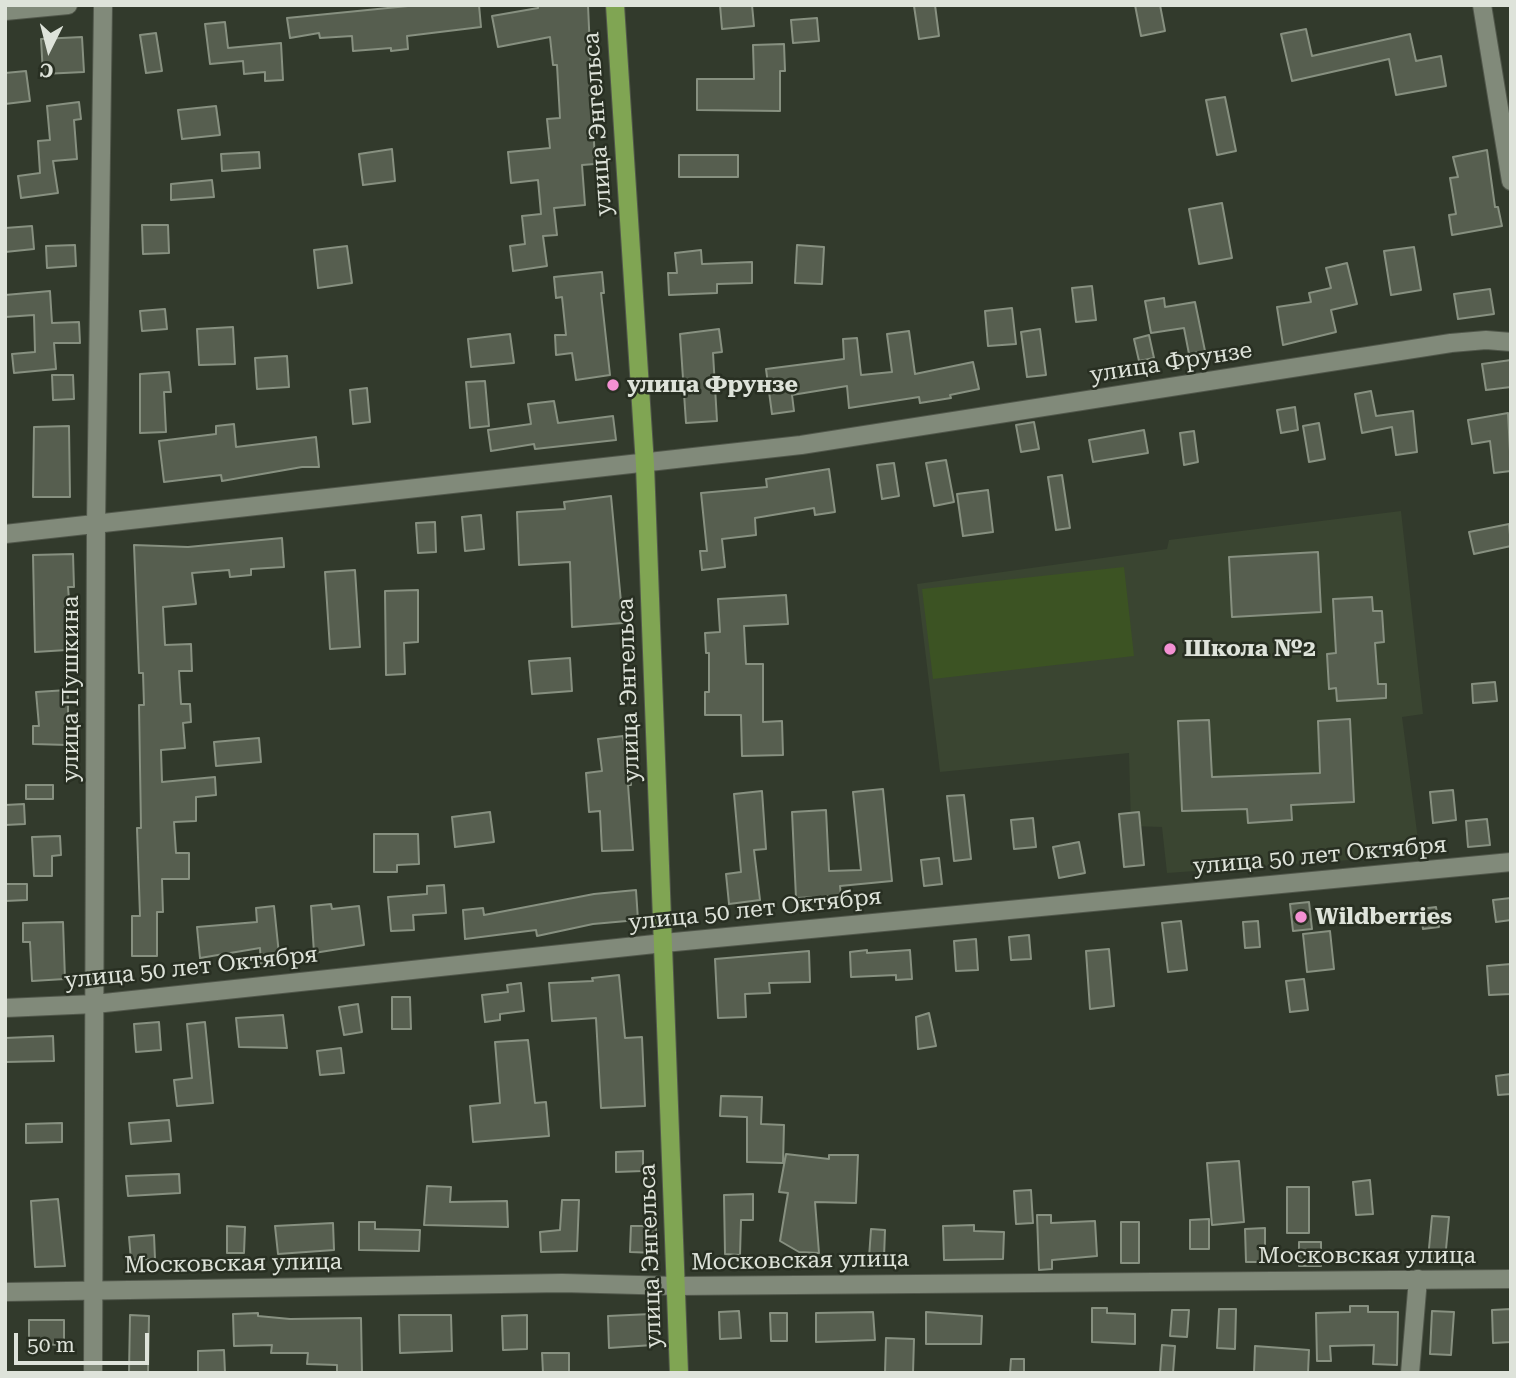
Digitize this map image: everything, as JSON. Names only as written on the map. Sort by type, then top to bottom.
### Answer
[{"type":"main road","name":"улица Энгельса","points":[[615,5],[645,465],[679,1373]]},
{"type":"street","points":[[5,11],[68,5]]},
{"type":"street","name":"улица Пушкина","points":[[93,1373],[96,524],[103,5]]},
{"type":"street","points":[[1482,5],[1511,181]]},
{"type":"street","name":"улица Фрунзе","points":[[5,534],[801,446],[1451,344],[1486,340],[1511,342]]},
{"type":"street","name":"улица 50 лет Октября","points":[[5,1008],[95,1004],[664,943],[1511,862]]},
{"type":"street","points":[[1410,1373],[1418,1279]]},
{"type":"street","name":"Московская улица","points":[[5,1292],[562,1283],[677,1286],[1511,1279]]},
{"type":"shaded area","name":"Школа №2","points":[[1401,511],[1423,714],[1402,717],[1420,855],[1167,873],[1162,827],[1131,826],[1129,753],[940,772],[917,584],[1167,549],[1169,540]]},
{"type":"green space","points":[[1124,567],[1134,656],[933,679],[922,589]]},
{"type":"building","points":[[418,5],[479,5],[481,27],[407,36],[408,49],[391,51],[391,48],[353,51],[352,36],[320,38],[319,33],[290,38],[287,18]]},
{"type":"building","points":[[538,5],[588,5],[595,164],[582,165],[585,205],[554,208],[557,235],[543,236],[547,266],[513,271],[510,246],[525,244],[522,216],[541,214],[538,180],[511,183],[508,152],[550,148],[547,119],[560,118],[557,65],[553,65],[550,37],[498,47],[492,16],[538,8]]},
{"type":"building","points":[[720,5],[752,5],[754,26],[722,29]]},
{"type":"building","points":[[935,5],[939,36],[919,39],[914,6]]},
{"type":"building","points":[[1135,5],[1160,5],[1165,31],[1141,36]]},
{"type":"building","points":[[817,18],[819,41],[793,43],[791,20]]},
{"type":"building","points":[[225,22],[228,48],[281,43],[283,80],[265,81],[265,72],[244,74],[243,61],[210,64],[205,24]]},
{"type":"building","points":[[1306,29],[1312,56],[1410,34],[1416,61],[1441,56],[1446,86],[1396,95],[1389,59],[1292,81],[1281,34]]},
{"type":"building","points":[[156,33],[162,71],[146,73],[140,35]]},
{"type":"building","points":[[82,37],[84,72],[43,74],[41,39]]},
{"type":"building","points":[[784,44],[785,71],[780,71],[780,111],[697,110],[697,79],[754,79],[753,45]]},
{"type":"building","points":[[26,71],[30,101],[5,104],[5,73]]},
{"type":"building","points":[[1225,97],[1236,151],[1217,155],[1206,100]]},
{"type":"building","points":[[79,102],[81,119],[74,120],[77,159],[53,161],[58,193],[21,198],[18,176],[40,173],[38,141],[50,140],[47,106]]},
{"type":"building","points":[[216,106],[220,135],[182,139],[178,110]]},
{"type":"building","points":[[392,149],[395,181],[363,185],[359,154]]},
{"type":"building","points":[[1487,150],[1495,207],[1498,207],[1502,226],[1452,235],[1449,215],[1456,214],[1450,178],[1458,177],[1453,157]]},
{"type":"building","points":[[259,152],[260,168],[222,171],[221,154]]},
{"type":"building","points":[[679,155],[738,155],[738,177],[679,177]]},
{"type":"building","points":[[212,180],[214,197],[171,200],[171,184]]},
{"type":"building","points":[[1222,203],[1232,258],[1199,264],[1189,209]]},
{"type":"building","points":[[142,225],[168,225],[169,253],[143,254]]},
{"type":"building","points":[[32,226],[34,249],[5,252],[5,228]]},
{"type":"building","points":[[75,245],[76,266],[47,268],[46,246]]},
{"type":"building","points":[[797,245],[824,247],[822,284],[795,283]]},
{"type":"building","points":[[347,246],[352,283],[318,288],[314,250]]},
{"type":"building","points":[[1414,247],[1421,290],[1391,295],[1384,251]]},
{"type":"building","points":[[701,250],[702,264],[752,262],[752,283],[717,284],[717,293],[669,295],[668,273],[677,273],[675,253]]},
{"type":"building","points":[[1347,263],[1357,304],[1331,310],[1336,332],[1283,345],[1277,307],[1311,302],[1309,293],[1331,288],[1326,268]]},
{"type":"building","points":[[602,272],[604,293],[601,293],[610,375],[576,380],[572,353],[556,355],[555,335],[566,335],[562,297],[556,298],[554,277]]},
{"type":"building","points":[[1092,286],[1096,320],[1076,322],[1072,288]]},
{"type":"building","points":[[1490,289],[1494,314],[1458,319],[1454,294]]},
{"type":"building","points":[[50,291],[52,323],[79,322],[80,343],[54,343],[56,369],[14,373],[12,354],[35,352],[34,315],[5,317],[5,295]]},
{"type":"building","points":[[1164,298],[1165,307],[1195,302],[1205,351],[1189,354],[1184,328],[1151,333],[1145,301]]},
{"type":"building","points":[[1012,308],[1016,344],[988,346],[985,311]]},
{"type":"building","points":[[165,309],[167,329],[142,331],[140,311]]},
{"type":"building","points":[[233,327],[235,364],[199,365],[197,329]]},
{"type":"building","points":[[719,329],[722,352],[713,353],[717,421],[686,423],[680,334]]},
{"type":"building","points":[[1040,329],[1046,375],[1027,377],[1021,332]]},
{"type":"building","points":[[909,331],[915,374],[973,362],[979,389],[950,395],[951,398],[920,403],[919,397],[849,408],[847,386],[792,395],[794,411],[772,414],[766,369],[844,359],[843,339],[857,338],[861,375],[892,372],[887,334]]},
{"type":"building","points":[[510,334],[514,363],[471,367],[468,339]]},
{"type":"building","points":[[1149,335],[1154,358],[1139,361],[1134,339]]},
{"type":"building","points":[[287,356],[289,387],[257,389],[255,358]]},
{"type":"building","points":[[1511,360],[1511,387],[1486,390],[1482,364]]},
{"type":"building","points":[[169,372],[171,392],[164,392],[166,432],[140,433],[140,374]]},
{"type":"building","points":[[52,375],[73,375],[74,399],[53,400]]},
{"type":"building","points":[[485,381],[489,426],[470,428],[466,382]]},
{"type":"building","points":[[367,388],[370,422],[353,424],[350,390]]},
{"type":"building","points":[[1371,391],[1376,416],[1413,411],[1417,452],[1396,455],[1392,427],[1362,433],[1355,394]]},
{"type":"building","points":[[554,401],[558,423],[613,416],[616,440],[535,449],[534,444],[491,451],[488,430],[531,424],[528,404]]},
{"type":"building","points":[[1295,407],[1298,430],[1281,433],[1277,410]]},
{"type":"building","points":[[1508,413],[1511,471],[1494,473],[1490,441],[1472,444],[1468,420]]},
{"type":"building","points":[[1034,422],[1039,449],[1021,452],[1016,425]]},
{"type":"building","points":[[1319,423],[1325,459],[1309,462],[1303,426]]},
{"type":"building","points":[[234,424],[236,447],[316,437],[319,467],[302,467],[222,481],[221,475],[164,482],[159,441],[216,434],[216,426]]},
{"type":"building","points":[[69,426],[70,497],[33,497],[34,427]]},
{"type":"building","points":[[1144,430],[1148,453],[1093,462],[1089,440]]},
{"type":"building","points":[[1194,431],[1198,462],[1184,465],[1180,433]]},
{"type":"building","points":[[946,460],[954,502],[934,506],[926,463]]},
{"type":"building","points":[[894,463],[899,496],[882,499],[877,465]]},
{"type":"building","points":[[829,469],[835,512],[815,515],[814,508],[755,518],[756,535],[722,539],[725,567],[702,570],[700,551],[707,551],[701,493],[767,487],[766,479]]},
{"type":"building","points":[[1062,475],[1070,528],[1056,530],[1048,477]]},
{"type":"building","points":[[988,490],[993,532],[963,536],[957,494]]},
{"type":"building","points":[[611,496],[623,623],[572,627],[570,562],[519,565],[517,512],[565,509],[564,502]]},
{"type":"building","points":[[481,515],[484,549],[465,551],[462,517]]},
{"type":"building","points":[[435,522],[436,552],[418,553],[416,523]]},
{"type":"building","points":[[1509,524],[1511,546],[1474,554],[1469,532]]},
{"type":"building","points":[[282,538],[284,567],[251,569],[251,575],[230,577],[229,570],[192,573],[196,604],[163,607],[165,645],[191,644],[192,671],[179,671],[181,704],[190,704],[191,722],[183,723],[185,748],[161,750],[162,782],[215,777],[216,795],[196,797],[196,821],[174,822],[176,853],[189,853],[189,879],[162,879],[163,912],[157,912],[157,956],[132,956],[132,916],[140,916],[137,828],[141,828],[139,705],[144,705],[143,673],[139,673],[134,545],[188,547]]},
{"type":"building","points":[[1318,552],[1321,612],[1232,617],[1229,557]]},
{"type":"building","points":[[73,554],[74,587],[68,587],[71,622],[65,623],[67,650],[35,652],[33,555]]},
{"type":"building","points":[[355,570],[360,647],[330,649],[325,572]]},
{"type":"building","points":[[418,590],[418,642],[404,643],[405,674],[386,675],[385,591]]},
{"type":"building","points":[[786,595],[788,624],[744,626],[746,664],[763,664],[763,722],[782,721],[783,755],[742,756],[741,715],[705,715],[705,692],[709,692],[709,653],[706,653],[705,633],[720,632],[718,599]]},
{"type":"building","points":[[1372,597],[1373,611],[1382,611],[1384,642],[1375,643],[1378,684],[1386,684],[1386,698],[1337,701],[1336,688],[1329,689],[1327,654],[1336,653],[1333,599]]},
{"type":"building","points":[[570,658],[572,691],[532,694],[529,661]]},
{"type":"building","points":[[1495,682],[1497,701],[1473,703],[1472,684]]},
{"type":"building","points":[[68,690],[68,745],[33,744],[33,726],[39,726],[36,692]]},
{"type":"building","points":[[1350,719],[1354,802],[1291,805],[1292,820],[1248,823],[1247,809],[1182,811],[1178,721],[1209,720],[1212,777],[1320,773],[1318,721]]},
{"type":"building","points":[[623,736],[631,785],[628,785],[633,850],[602,851],[600,811],[589,812],[586,773],[602,771],[598,739]]},
{"type":"building","points":[[259,738],[261,762],[216,766],[214,742]]},
{"type":"building","points":[[26,785],[53,785],[53,799],[26,799]]},
{"type":"building","points":[[883,789],[892,881],[840,886],[841,896],[796,898],[792,812],[826,810],[829,871],[861,870],[853,792]]},
{"type":"building","points":[[1453,790],[1456,820],[1433,823],[1430,792]]},
{"type":"building","points":[[762,791],[766,849],[754,850],[760,900],[729,904],[726,874],[741,872],[734,794]]},
{"type":"building","points":[[964,795],[971,859],[954,861],[947,796]]},
{"type":"building","points":[[24,804],[25,824],[5,825],[5,805]]},
{"type":"building","points":[[490,812],[494,842],[455,847],[452,817]]},
{"type":"building","points":[[1139,812],[1144,865],[1124,867],[1119,814]]},
{"type":"building","points":[[1033,818],[1036,847],[1014,849],[1011,820]]},
{"type":"building","points":[[1487,819],[1490,845],[1468,847],[1466,821]]},
{"type":"building","points":[[374,834],[418,834],[419,864],[397,865],[397,872],[374,872]]},
{"type":"building","points":[[60,836],[61,855],[52,856],[52,876],[34,876],[32,837]]},
{"type":"building","points":[[1079,842],[1085,873],[1059,878],[1053,847]]},
{"type":"building","points":[[939,858],[942,884],[924,886],[921,860]]},
{"type":"building","points":[[5,884],[27,884],[27,900],[5,901]]},
{"type":"building","points":[[444,885],[446,913],[413,915],[414,930],[391,931],[388,897],[427,894],[427,886]]},
{"type":"building","points":[[636,890],[638,920],[593,924],[537,936],[536,930],[465,939],[463,910],[483,908],[484,915],[594,894]]},
{"type":"building","points":[[1511,898],[1511,920],[1496,922],[1493,900]]},
{"type":"building","name":"Wildberries","points":[[1309,902],[1312,929],[1293,931],[1290,904]]},
{"type":"building","points":[[331,904],[332,909],[359,906],[364,945],[314,953],[311,906]]},
{"type":"building","points":[[274,906],[280,964],[261,966],[260,948],[200,958],[197,927],[257,922],[256,908]]},
{"type":"building","points":[[1436,907],[1439,927],[1423,929],[1420,909]]},
{"type":"building","points":[[1181,921],[1187,970],[1168,972],[1162,923]]},
{"type":"building","points":[[1258,921],[1260,947],[1245,948],[1243,922]]},
{"type":"building","points":[[63,922],[65,979],[32,981],[30,942],[23,942],[23,923]]},
{"type":"building","points":[[1330,931],[1334,969],[1307,972],[1303,934]]},
{"type":"building","points":[[1029,935],[1031,959],[1011,960],[1009,937]]},
{"type":"building","points":[[976,939],[978,970],[956,971],[954,941]]},
{"type":"building","points":[[1109,949],[1114,1006],[1090,1009],[1086,951]]},
{"type":"building","points":[[867,950],[867,953],[910,950],[912,979],[896,980],[896,975],[851,977],[850,952]]},
{"type":"building","points":[[809,951],[810,982],[769,983],[770,993],[745,994],[746,1017],[718,1018],[715,959]]},
{"type":"building","points":[[1511,964],[1511,994],[1489,995],[1487,966]]},
{"type":"building","points":[[619,975],[625,1038],[642,1037],[645,1106],[601,1108],[596,1018],[552,1021],[549,983],[593,981],[592,978]]},
{"type":"building","points":[[1304,979],[1308,1010],[1290,1012],[1286,981]]},
{"type":"building","points":[[521,983],[524,1011],[500,1014],[500,1020],[485,1022],[482,995],[508,992],[507,985]]},
{"type":"building","points":[[392,997],[410,997],[411,1029],[392,1029]]},
{"type":"building","points":[[358,1004],[362,1032],[344,1035],[339,1007]]},
{"type":"building","points":[[929,1013],[936,1046],[918,1049],[916,1017]]},
{"type":"building","points":[[283,1015],[287,1048],[239,1047],[236,1018]]},
{"type":"building","points":[[159,1022],[161,1050],[136,1052],[134,1024]]},
{"type":"building","points":[[205,1022],[213,1103],[177,1106],[174,1080],[192,1078],[187,1024]]},
{"type":"building","points":[[53,1036],[54,1061],[5,1062],[5,1038]]},
{"type":"building","points":[[528,1040],[535,1103],[546,1102],[549,1136],[473,1142],[470,1106],[500,1103],[495,1042]]},
{"type":"building","points":[[341,1048],[344,1073],[320,1075],[317,1051]]},
{"type":"building","points":[[1511,1074],[1511,1094],[1498,1095],[1496,1076]]},
{"type":"building","points":[[721,1096],[762,1097],[761,1124],[784,1125],[783,1163],[747,1162],[747,1117],[720,1116]]},
{"type":"building","points":[[169,1120],[171,1141],[131,1144],[129,1123]]},
{"type":"building","points":[[62,1123],[62,1142],[26,1143],[26,1124]]},
{"type":"building","points":[[643,1151],[643,1171],[616,1172],[616,1152]]},
{"type":"building","points":[[786,1154],[829,1159],[829,1155],[858,1155],[856,1203],[815,1202],[819,1253],[799,1252],[780,1241],[788,1193],[779,1192]]},
{"type":"building","points":[[1239,1161],[1244,1222],[1212,1225],[1207,1163]]},
{"type":"building","points":[[179,1174],[180,1193],[128,1196],[126,1176]]},
{"type":"building","points":[[1370,1180],[1373,1214],[1356,1215],[1353,1182]]},
{"type":"building","points":[[427,1186],[451,1187],[450,1202],[507,1201],[508,1227],[424,1225]]},
{"type":"building","points":[[1287,1187],[1309,1187],[1309,1233],[1287,1233]]},
{"type":"building","points":[[1031,1190],[1033,1223],[1016,1224],[1014,1191]]},
{"type":"building","points":[[753,1194],[753,1220],[741,1220],[740,1255],[725,1254],[724,1195]]},
{"type":"building","points":[[58,1199],[65,1266],[35,1267],[31,1201]]},
{"type":"building","points":[[562,1200],[579,1200],[577,1251],[541,1252],[540,1232],[560,1230]]},
{"type":"building","points":[[1037,1215],[1051,1215],[1051,1223],[1095,1221],[1097,1256],[1052,1260],[1052,1269],[1039,1270]]},
{"type":"building","points":[[1432,1216],[1449,1217],[1445,1260],[1428,1259]]},
{"type":"building","points":[[1209,1219],[1209,1249],[1190,1249],[1190,1220]]},
{"type":"building","points":[[359,1222],[375,1222],[375,1229],[420,1230],[419,1251],[359,1250]]},
{"type":"building","points":[[1121,1222],[1139,1222],[1139,1263],[1121,1263]]},
{"type":"building","points":[[333,1223],[334,1250],[278,1254],[275,1226]]},
{"type":"building","points":[[974,1225],[974,1231],[1004,1232],[1003,1259],[944,1260],[943,1226]]},
{"type":"building","points":[[227,1226],[245,1227],[244,1253],[227,1253]]},
{"type":"building","points":[[631,1226],[656,1226],[656,1253],[630,1252]]},
{"type":"building","points":[[1265,1228],[1265,1262],[1246,1262],[1245,1229]]},
{"type":"building","points":[[871,1229],[885,1230],[884,1258],[869,1258]]},
{"type":"building","points":[[154,1235],[155,1259],[131,1260],[129,1237]]},
{"type":"building","points":[[1299,1242],[1321,1242],[1321,1266],[1299,1266]]},
{"type":"building","points":[[1350,1306],[1368,1306],[1368,1312],[1398,1312],[1397,1365],[1373,1364],[1374,1345],[1330,1346],[1331,1361],[1317,1361],[1316,1313],[1350,1312]]},
{"type":"building","points":[[1092,1308],[1107,1308],[1107,1313],[1135,1314],[1135,1344],[1092,1342]]},
{"type":"building","points":[[1219,1309],[1236,1309],[1235,1349],[1217,1348]]},
{"type":"building","points":[[1511,1309],[1511,1342],[1493,1343],[1492,1310]]},
{"type":"building","points":[[1172,1310],[1189,1310],[1187,1337],[1170,1336]]},
{"type":"building","points":[[739,1311],[741,1338],[720,1339],[719,1312]]},
{"type":"building","points":[[1432,1311],[1454,1312],[1451,1355],[1430,1354]]},
{"type":"building","points":[[873,1312],[875,1340],[816,1342],[816,1313]]},
{"type":"building","points":[[926,1312],[982,1316],[981,1344],[926,1344]]},
{"type":"building","points":[[258,1313],[258,1316],[290,1319],[361,1318],[362,1373],[337,1373],[337,1365],[307,1364],[308,1353],[271,1353],[272,1345],[234,1346],[233,1314]]},
{"type":"building","points":[[770,1313],[787,1313],[787,1341],[771,1341]]},
{"type":"building","points":[[651,1314],[653,1345],[609,1348],[608,1316]]},
{"type":"building","points":[[130,1315],[149,1316],[148,1373],[129,1373]]},
{"type":"building","points":[[399,1315],[451,1315],[452,1351],[400,1353]]},
{"type":"building","points":[[527,1315],[527,1349],[503,1350],[502,1316]]},
{"type":"building","points":[[29,1320],[64,1320],[64,1345],[29,1344]]},
{"type":"building","points":[[886,1338],[914,1339],[913,1373],[885,1373]]},
{"type":"building","points":[[1162,1345],[1175,1346],[1173,1373],[1160,1373]]},
{"type":"building","points":[[1255,1346],[1309,1350],[1308,1373],[1254,1373]]},
{"type":"building","points":[[224,1350],[225,1373],[198,1373],[198,1351]]},
{"type":"building","points":[[542,1353],[569,1353],[569,1373],[543,1373]]},
{"type":"building","points":[[1011,1359],[1024,1359],[1024,1373],[1010,1373]]},
{"type":"place","name":"улица Фрунзе","points":[[613,385]]},
{"type":"place","name":"Школа №2","points":[[1170,649]]},
{"type":"place","name":"Wildberries","points":[[1301,917]]}]
